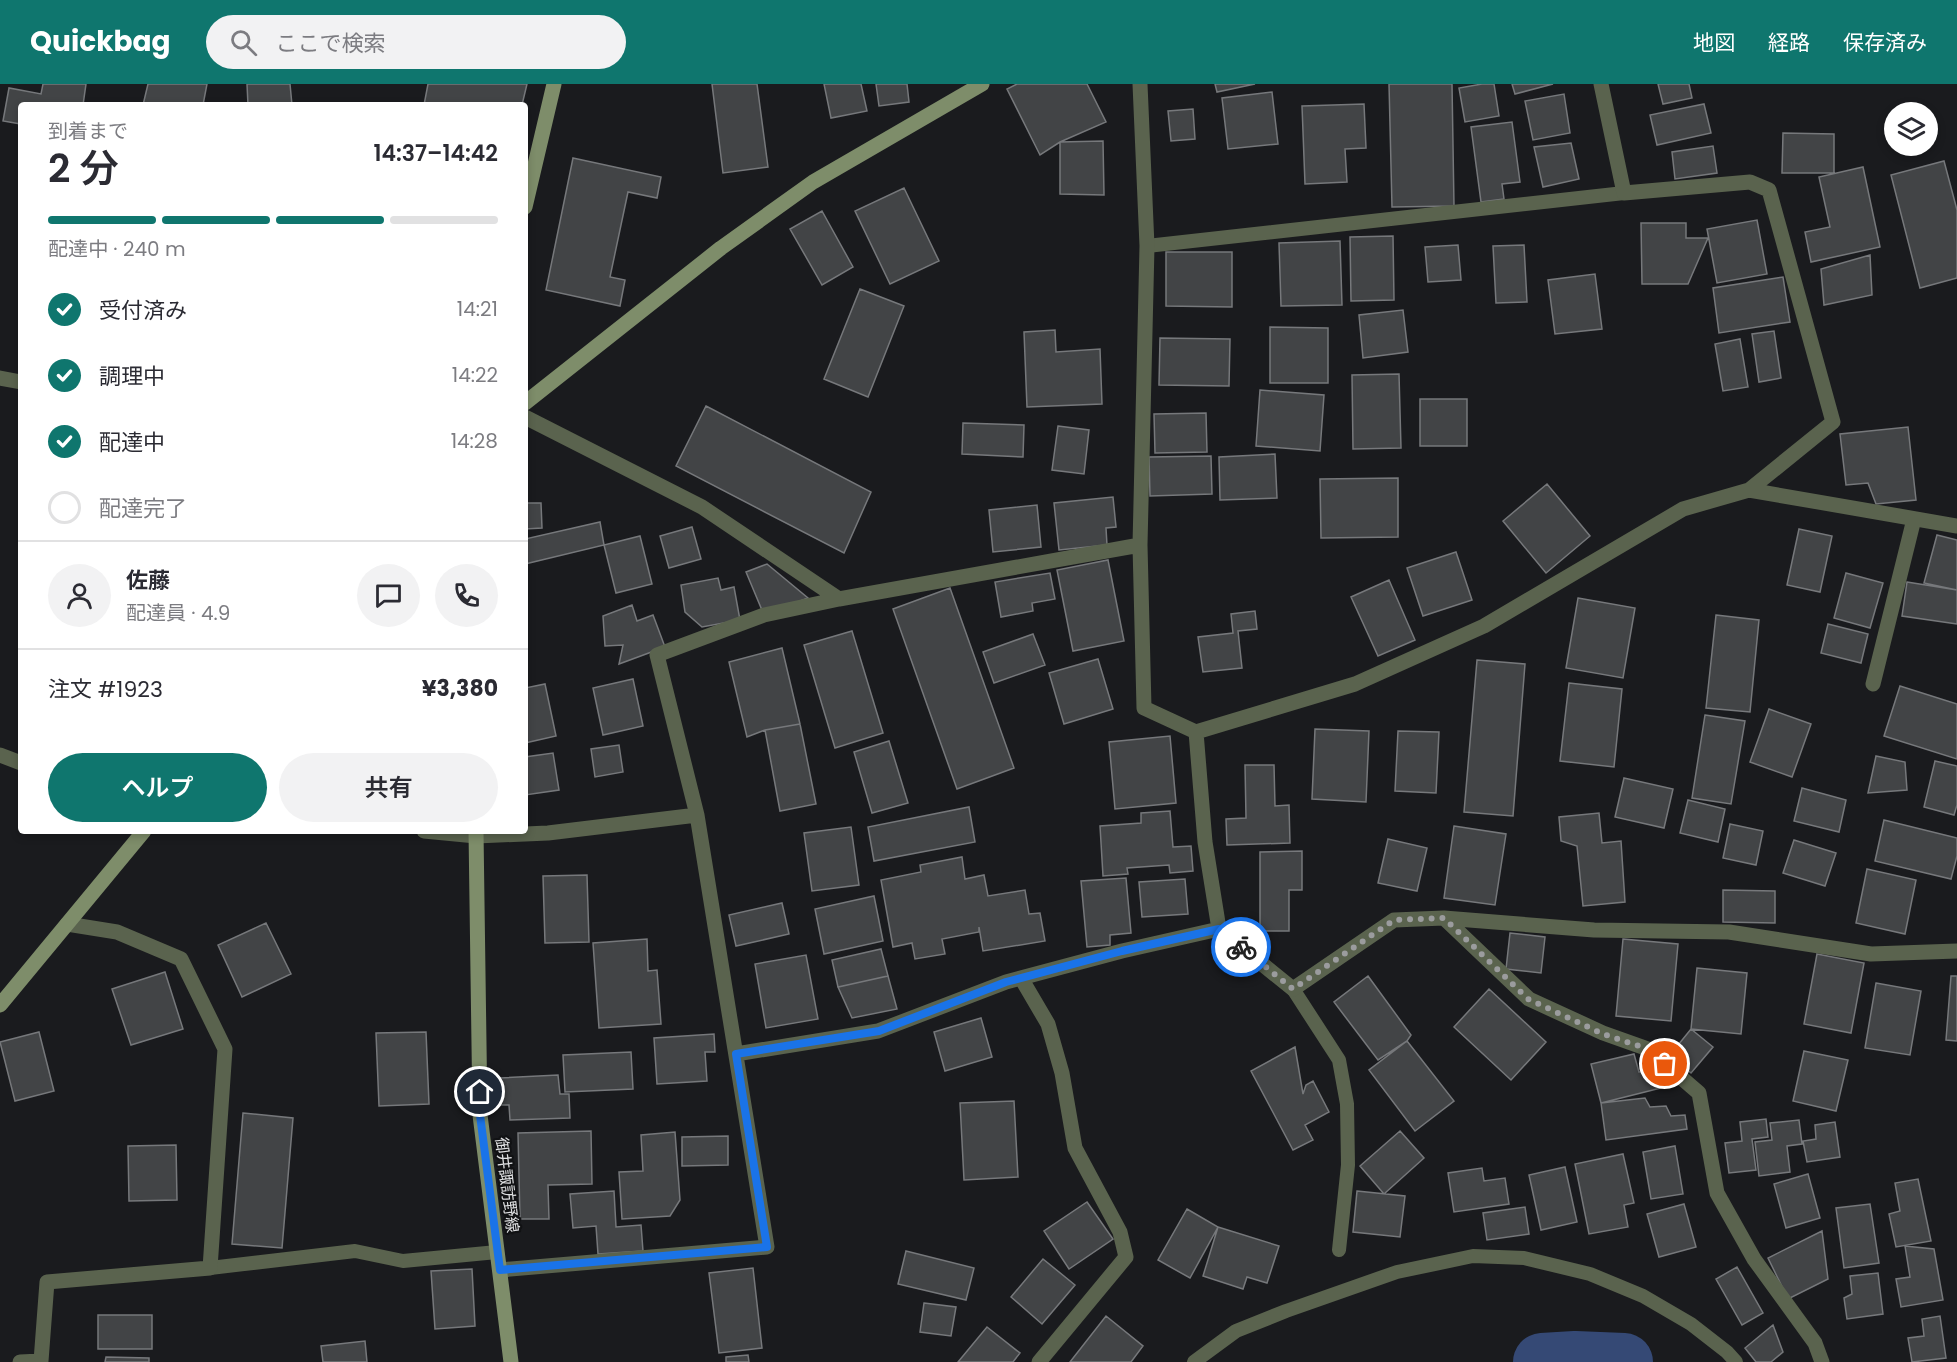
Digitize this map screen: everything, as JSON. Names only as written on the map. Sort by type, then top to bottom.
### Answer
[{"type":"street","points":[[528,194],[554,84]]},
{"type":"street","points":[[528,401],[721,248],[813,182],[982,84]]},
{"type":"street","points":[[1140,84],[1147,246],[1140,545],[1144,708],[1196,732],[1355,684],[1484,626],[1683,509],[1749,490],[1833,422],[1769,190],[1750,182],[1624,193],[1601,84]]},
{"type":"street","points":[[0,378],[18,381]]},
{"type":"street","points":[[528,419],[702,507],[839,599]]},
{"type":"street","points":[[1749,490],[1957,526]]},
{"type":"street","points":[[1873,684],[1914,519]]},
{"type":"street","points":[[500,1270],[767,1247],[697,815],[657,655],[764,615],[839,599],[1140,545]]},
{"type":"street","points":[[1196,732],[1205,842],[1219,929],[1293,989],[1394,920],[1444,918],[1594,930],[1729,932],[1871,954],[1957,951]]},
{"type":"street","points":[[0,755],[18,762]]},
{"type":"street","points":[[528,833],[548,833],[697,815]]},
{"type":"street","points":[[0,1005],[141,834]]},
{"type":"street","name":"御井諏訪野線","points":[[476,834],[480,1115],[511,1362]]},
{"type":"street","points":[[1444,918],[1528,999],[1603,1034],[1648,1049],[1699,1093],[1717,1193],[1754,1259],[1815,1343],[1822,1362]]},
{"type":"street","points":[[20,1362],[41,1361],[47,1282],[210,1268],[225,1049],[181,959],[117,932],[66,924]]},
{"type":"street","points":[[736,1054],[879,1031],[1021,978],[1122,951],[1219,929]]},
{"type":"street","points":[[1021,978],[1048,1024],[1062,1074],[1075,1148],[1120,1232],[1126,1257],[1039,1362]]},
{"type":"lane","points":[[1147,246],[1624,193]]},
{"type":"lane","points":[[1293,989],[1339,1060],[1347,1104],[1348,1165],[1339,1250]]},
{"type":"lane","points":[[210,1268],[355,1251],[403,1261],[497,1252]]},
{"type":"lane","points":[[1194,1362],[1236,1331],[1286,1311],[1397,1272],[1473,1256],[1524,1258],[1590,1274],[1643,1296],[1691,1324],[1727,1352],[1736,1362]]},
{"type":"building","points":[[43,84],[86,84],[83,102],[18,102],[18,124],[3,121],[9,88],[41,94]]},
{"type":"building","points":[[148,84],[207,84],[204,102],[144,102]]},
{"type":"building","points":[[247,84],[290,84],[292,102],[248,102]]},
{"type":"building","points":[[428,84],[527,84],[523,102],[425,102]]},
{"type":"building","points":[[712,84],[757,84],[768,167],[723,173]]},
{"type":"building","points":[[824,84],[861,84],[867,111],[831,118]]},
{"type":"building","points":[[876,84],[907,84],[909,102],[879,106]]},
{"type":"building","points":[[1017,84],[1087,84],[1106,122],[1060,142],[1040,155],[1007,89]]},
{"type":"building","points":[[1215,84],[1255,84],[1217,92]]},
{"type":"building","points":[[1389,84],[1452,84],[1454,206],[1392,207]]},
{"type":"building","points":[[1494,84],[1499,116],[1465,122],[1459,88]]},
{"type":"building","points":[[1512,84],[1553,84],[1515,94]]},
{"type":"building","points":[[1658,84],[1689,84],[1692,98],[1663,104]]},
{"type":"building","points":[[1272,92],[1278,144],[1228,149],[1222,98]]},
{"type":"building","points":[[1564,94],[1570,133],[1533,140],[1525,101]]},
{"type":"building","points":[[1364,104],[1366,148],[1345,149],[1347,182],[1305,184],[1302,106]]},
{"type":"building","points":[[1704,104],[1711,133],[1657,145],[1650,115]]},
{"type":"building","points":[[1193,109],[1195,139],[1171,141],[1168,111]]},
{"type":"building","points":[[1512,122],[1520,182],[1502,184],[1504,199],[1481,202],[1471,127]]},
{"type":"building","points":[[1783,133],[1834,134],[1834,173],[1782,173]]},
{"type":"building","points":[[1103,141],[1104,195],[1060,194],[1060,142]]},
{"type":"building","points":[[1571,143],[1579,179],[1543,187],[1534,147]]},
{"type":"building","points":[[1713,146],[1717,173],[1675,179],[1672,152]]},
{"type":"building","points":[[573,158],[661,177],[657,198],[628,192],[610,277],[625,280],[620,306],[546,290]]},
{"type":"building","points":[[1944,161],[1957,210],[1957,278],[1920,288],[1891,175]]},
{"type":"building","points":[[1863,167],[1880,247],[1811,262],[1805,232],[1830,227],[1819,177]]},
{"type":"building","points":[[904,188],[939,261],[890,284],[855,211]]},
{"type":"building","points":[[822,211],[853,267],[822,285],[790,229]]},
{"type":"building","points":[[1757,220],[1767,274],[1717,283],[1707,229]]},
{"type":"building","points":[[1641,223],[1686,223],[1686,238],[1708,238],[1688,284],[1642,284]]},
{"type":"building","points":[[1393,236],[1394,300],[1351,301],[1350,237]]},
{"type":"building","points":[[1340,241],[1342,305],[1281,306],[1279,243]]},
{"type":"building","points":[[1458,245],[1461,280],[1428,282],[1425,247]]},
{"type":"building","points":[[1524,245],[1527,302],[1496,303],[1493,246]]},
{"type":"building","points":[[1166,252],[1232,252],[1232,307],[1166,306]]},
{"type":"building","points":[[1870,255],[1872,295],[1824,305],[1821,269]]},
{"type":"building","points":[[1595,274],[1602,329],[1555,334],[1548,280]]},
{"type":"building","points":[[1783,277],[1790,322],[1719,333],[1713,288]]},
{"type":"building","points":[[860,289],[904,306],[868,397],[824,379]]},
{"type":"building","points":[[1403,310],[1408,352],[1363,358],[1359,315]]},
{"type":"building","points":[[1270,327],[1328,328],[1328,383],[1270,383]]},
{"type":"building","points":[[1055,330],[1056,352],[1100,349],[1102,404],[1027,407],[1024,332]]},
{"type":"building","points":[[1774,331],[1781,378],[1759,382],[1752,334]]},
{"type":"building","points":[[1160,338],[1230,339],[1229,386],[1159,385]]},
{"type":"building","points":[[1740,339],[1748,387],[1723,391],[1715,344]]},
{"type":"building","points":[[1399,374],[1401,448],[1353,449],[1352,375]]},
{"type":"building","points":[[1260,390],[1324,395],[1320,451],[1256,446]]},
{"type":"building","points":[[1420,399],[1467,399],[1467,446],[1420,446]]},
{"type":"building","points":[[706,406],[871,492],[844,553],[676,466]]},
{"type":"building","points":[[1206,413],[1207,452],[1155,453],[1154,414]]},
{"type":"building","points":[[963,423],[1024,425],[1023,457],[962,454]]},
{"type":"building","points":[[1058,426],[1089,430],[1084,474],[1052,470]]},
{"type":"building","points":[[1908,427],[1916,500],[1876,504],[1868,483],[1846,485],[1840,434]]},
{"type":"building","points":[[1275,454],[1277,498],[1220,500],[1219,457]]},
{"type":"building","points":[[1211,456],[1212,494],[1150,496],[1149,457]]},
{"type":"building","points":[[1398,478],[1398,537],[1321,538],[1320,479]]},
{"type":"building","points":[[1547,484],[1590,536],[1546,573],[1503,521]]},
{"type":"building","points":[[1113,497],[1116,527],[1106,528],[1107,545],[1059,550],[1054,503]]},
{"type":"building","points":[[528,503],[541,503],[542,528],[528,529]]},
{"type":"building","points":[[1037,505],[1041,547],[993,552],[989,510]]},
{"type":"building","points":[[600,522],[604,545],[528,563],[528,538]]},
{"type":"building","points":[[692,527],[701,559],[669,568],[660,536]]},
{"type":"building","points":[[1799,529],[1832,536],[1820,592],[1787,585]]},
{"type":"building","points":[[1937,535],[1957,540],[1957,590],[1924,583]]},
{"type":"building","points":[[640,536],[652,584],[616,593],[604,545]]},
{"type":"building","points":[[1456,552],[1472,600],[1423,616],[1407,568]]},
{"type":"building","points":[[1108,560],[1124,641],[1073,651],[1057,570]]},
{"type":"building","points":[[767,564],[808,598],[764,615],[746,572]]},
{"type":"building","points":[[1050,573],[1055,599],[1032,603],[1033,611],[1001,617],[995,582]]},
{"type":"building","points":[[1846,573],[1883,583],[1870,628],[1834,618]]},
{"type":"building","points":[[718,578],[721,590],[734,587],[740,620],[702,627],[685,612],[681,585]]},
{"type":"building","points":[[1389,580],[1415,640],[1378,656],[1351,597]]},
{"type":"building","points":[[1907,582],[1957,590],[1957,624],[1902,616]]},
{"type":"building","points":[[950,588],[1014,768],[957,789],[893,609]]},
{"type":"building","points":[[1578,598],[1635,608],[1623,678],[1566,668]]},
{"type":"building","points":[[632,605],[637,621],[653,615],[665,647],[619,664],[623,645],[605,646],[603,616]]},
{"type":"building","points":[[1255,611],[1257,629],[1238,631],[1242,668],[1203,672],[1198,637],[1233,633],[1231,614]]},
{"type":"building","points":[[1716,615],[1759,620],[1750,712],[1706,708]]},
{"type":"building","points":[[1828,624],[1868,634],[1861,663],[1821,653]]},
{"type":"building","points":[[852,631],[883,733],[835,748],[804,645]]},
{"type":"building","points":[[1033,634],[1045,665],[994,683],[983,652]]},
{"type":"building","points":[[782,648],[800,724],[765,730],[747,737],[729,662]]},
{"type":"building","points":[[1098,659],[1113,709],[1064,724],[1049,673]]},
{"type":"building","points":[[1477,660],[1525,664],[1513,816],[1464,812]]},
{"type":"building","points":[[633,679],[643,726],[603,735],[593,688]]},
{"type":"building","points":[[1569,683],[1622,689],[1614,767],[1560,761]]},
{"type":"building","points":[[545,684],[556,736],[528,742],[528,687]]},
{"type":"building","points":[[1900,686],[1957,704],[1957,759],[1884,736]]},
{"type":"building","points":[[1769,709],[1811,724],[1792,777],[1750,762]]},
{"type":"building","points":[[1705,715],[1745,721],[1731,804],[1692,798]]},
{"type":"building","points":[[800,724],[816,804],[780,811],[765,730]]},
{"type":"building","points":[[1315,729],[1369,731],[1366,802],[1312,799]]},
{"type":"building","points":[[1398,731],[1439,732],[1436,793],[1395,791]]},
{"type":"building","points":[[1170,736],[1176,803],[1115,809],[1109,742]]},
{"type":"building","points":[[889,741],[908,803],[872,813],[854,752]]},
{"type":"building","points":[[619,745],[623,772],[595,777],[591,749]]},
{"type":"building","points":[[553,753],[559,790],[528,795],[528,757]]},
{"type":"building","points":[[1876,756],[1905,762],[1907,790],[1868,793]]},
{"type":"building","points":[[1935,761],[1957,766],[1957,805],[1954,815],[1924,807]]},
{"type":"building","points":[[1245,765],[1274,765],[1275,806],[1289,805],[1290,843],[1227,845],[1226,819],[1246,818]]},
{"type":"building","points":[[1624,778],[1673,789],[1664,828],[1615,817]]},
{"type":"building","points":[[1802,788],[1846,800],[1839,832],[1794,821]]},
{"type":"building","points":[[1688,800],[1725,809],[1718,842],[1680,833]]},
{"type":"building","points":[[969,807],[975,842],[874,861],[868,827]]},
{"type":"building","points":[[1170,811],[1173,847],[1191,846],[1193,871],[1170,873],[1169,865],[1127,868],[1128,874],[1103,876],[1100,826],[1141,823],[1141,813]]},
{"type":"building","points":[[1599,813],[1602,843],[1621,841],[1625,902],[1583,906],[1577,846],[1561,841],[1559,817]]},
{"type":"building","points":[[1884,820],[1957,838],[1957,856],[1951,879],[1875,861]]},
{"type":"building","points":[[1730,824],[1763,831],[1756,865],[1723,858]]},
{"type":"building","points":[[1454,826],[1506,834],[1495,905],[1444,898]]},
{"type":"building","points":[[851,827],[859,885],[812,891],[804,833]]},
{"type":"building","points":[[1388,839],[1427,848],[1417,891],[1378,883]]},
{"type":"building","points":[[1794,840],[1836,853],[1825,886],[1783,873]]},
{"type":"building","points":[[1302,851],[1302,890],[1289,890],[1289,931],[1260,931],[1260,852]]},
{"type":"building","points":[[962,857],[965,879],[984,875],[988,896],[1025,890],[1029,914],[1040,913],[1045,941],[983,951],[979,927],[979,932],[942,939],[945,954],[915,959],[912,943],[893,947],[881,880],[921,872],[920,865]]},
{"type":"building","points":[[1867,869],[1916,880],[1905,934],[1856,923]]},
{"type":"building","points":[[587,875],[589,942],[545,943],[543,876]]},
{"type":"building","points":[[1126,878],[1131,933],[1110,935],[1110,945],[1087,947],[1081,881]]},
{"type":"building","points":[[1185,879],[1188,914],[1142,917],[1139,882]]},
{"type":"building","points":[[1723,890],[1775,891],[1775,923],[1723,922]]},
{"type":"building","points":[[874,896],[883,941],[824,954],[815,909]]},
{"type":"building","points":[[782,903],[789,934],[736,946],[729,915]]},
{"type":"building","points":[[266,923],[291,974],[242,997],[218,945]]},
{"type":"building","points":[[1510,933],[1545,937],[1541,973],[1506,969]]},
{"type":"building","points":[[647,939],[648,971],[657,970],[661,1024],[599,1028],[593,943]]},
{"type":"building","points":[[1623,939],[1678,944],[1671,1021],[1616,1016]]},
{"type":"building","points":[[881,949],[888,976],[838,987],[832,960]]},
{"type":"building","points":[[1817,954],[1864,963],[1851,1033],[1804,1024]]},
{"type":"building","points":[[806,955],[818,1019],[766,1028],[755,964]]},
{"type":"building","points":[[1697,968],[1747,973],[1741,1034],[1691,1029]]},
{"type":"building","points":[[165,972],[183,1029],[131,1045],[112,989]]},
{"type":"building","points":[[888,976],[897,1009],[852,1018],[838,987]]},
{"type":"building","points":[[1368,976],[1411,1035],[1407,1041],[1378,1060],[1334,1002]]},
{"type":"building","points":[[1951,976],[1957,976],[1957,1041],[1946,1040]]},
{"type":"building","points":[[1876,983],[1921,991],[1910,1055],[1865,1048]]},
{"type":"building","points":[[1489,989],[1546,1042],[1511,1080],[1454,1027]]},
{"type":"building","points":[[981,1018],[992,1057],[945,1071],[934,1032]]},
{"type":"building","points":[[1691,1029],[1713,1047],[1691,1073],[1670,1055]]},
{"type":"building","points":[[39,1032],[54,1091],[15,1101],[0,1042]]},
{"type":"building","points":[[426,1032],[429,1104],[379,1106],[376,1033]]},
{"type":"building","points":[[714,1034],[715,1052],[705,1052],[707,1081],[657,1084],[654,1038]]},
{"type":"building","points":[[1407,1041],[1454,1101],[1415,1131],[1369,1070]]},
{"type":"building","points":[[1295,1047],[1303,1094],[1306,1085],[1313,1081],[1329,1112],[1305,1125],[1313,1140],[1293,1150],[1251,1071]]},
{"type":"building","points":[[1804,1051],[1848,1060],[1836,1111],[1793,1101]]},
{"type":"building","points":[[631,1052],[633,1089],[565,1092],[563,1055]]},
{"type":"building","points":[[1634,1054],[1639,1072],[1655,1068],[1661,1088],[1601,1103],[1591,1064]]},
{"type":"building","points":[[558,1075],[560,1094],[569,1094],[570,1118],[510,1120],[509,1105],[501,1105],[500,1078]]},
{"type":"building","points":[[1645,1098],[1650,1107],[1666,1106],[1671,1116],[1685,1115],[1687,1129],[1606,1140],[1601,1103]]},
{"type":"building","points":[[1014,1101],[1018,1177],[964,1180],[960,1103]]},
{"type":"building","points":[[243,1113],[293,1118],[282,1248],[232,1244]]},
{"type":"building","points":[[1766,1119],[1768,1137],[1752,1139],[1756,1170],[1729,1173],[1725,1143],[1742,1141],[1740,1122]]},
{"type":"building","points":[[1799,1120],[1802,1144],[1787,1146],[1790,1172],[1759,1176],[1755,1142],[1772,1140],[1770,1123]]},
{"type":"building","points":[[1835,1122],[1840,1157],[1807,1162],[1803,1141],[1816,1139],[1815,1125]]},
{"type":"building","points":[[591,1131],[592,1184],[548,1185],[549,1219],[520,1219],[518,1133]]},
{"type":"building","points":[[1400,1131],[1424,1158],[1384,1194],[1360,1166]]},
{"type":"building","points":[[675,1132],[680,1200],[670,1216],[622,1219],[619,1172],[643,1171],[641,1135]]},
{"type":"building","points":[[728,1136],[728,1165],[682,1166],[682,1137]]},
{"type":"building","points":[[176,1145],[177,1200],[129,1201],[128,1146]]},
{"type":"building","points":[[1675,1146],[1683,1194],[1651,1199],[1643,1152]]},
{"type":"building","points":[[1623,1154],[1634,1203],[1624,1205],[1628,1227],[1589,1234],[1575,1164]]},
{"type":"building","points":[[1565,1167],[1577,1222],[1541,1230],[1529,1175]]},
{"type":"building","points":[[1482,1168],[1484,1181],[1505,1178],[1509,1204],[1454,1212],[1448,1173]]},
{"type":"building","points":[[1808,1174],[1820,1218],[1786,1228],[1774,1184]]},
{"type":"building","points":[[1918,1179],[1931,1241],[1896,1247],[1889,1214],[1900,1211],[1895,1183]]},
{"type":"building","points":[[614,1191],[616,1227],[641,1225],[643,1251],[598,1254],[596,1226],[573,1228],[570,1194]]},
{"type":"building","points":[[1357,1191],[1405,1196],[1400,1237],[1353,1232]]},
{"type":"building","points":[[1087,1202],[1113,1239],[1069,1269],[1044,1231]]},
{"type":"building","points":[[1684,1204],[1696,1247],[1659,1257],[1647,1214]]},
{"type":"building","points":[[1870,1204],[1879,1263],[1844,1268],[1836,1208]]},
{"type":"building","points":[[1525,1207],[1529,1234],[1487,1240],[1483,1213]]},
{"type":"building","points":[[1187,1209],[1218,1227],[1190,1278],[1158,1260]]},
{"type":"building","points":[[1218,1227],[1279,1246],[1267,1283],[1247,1277],[1243,1289],[1203,1276]]},
{"type":"building","points":[[1822,1231],[1828,1279],[1788,1299],[1768,1258]]},
{"type":"building","points":[[1905,1246],[1934,1249],[1943,1300],[1901,1307],[1896,1279],[1910,1277]]},
{"type":"building","points":[[906,1251],[974,1268],[966,1300],[898,1284]]},
{"type":"building","points":[[1043,1259],[1075,1285],[1042,1324],[1011,1297]]},
{"type":"building","points":[[1737,1267],[1763,1313],[1742,1325],[1716,1279]]},
{"type":"building","points":[[753,1268],[762,1348],[719,1353],[709,1273]]},
{"type":"building","points":[[472,1269],[475,1326],[435,1329],[431,1271]]},
{"type":"building","points":[[1878,1273],[1883,1314],[1847,1319],[1844,1298],[1852,1294],[1850,1276]]},
{"type":"building","points":[[924,1303],[956,1307],[951,1336],[920,1332]]},
{"type":"building","points":[[98,1315],[152,1315],[152,1349],[98,1349]]},
{"type":"building","points":[[1106,1316],[1143,1346],[1131,1362],[1070,1362]]},
{"type":"building","points":[[1940,1316],[1946,1358],[1912,1362],[1908,1338],[1924,1336],[1922,1319]]},
{"type":"building","points":[[1773,1325],[1783,1352],[1771,1362],[1756,1362],[1745,1348]]},
{"type":"building","points":[[987,1327],[1020,1353],[1013,1362],[958,1362]]},
{"type":"building","points":[[365,1341],[367,1362],[323,1362],[321,1346]]},
{"type":"building","points":[[748,1355],[749,1362],[726,1362],[726,1357]]},
{"type":"building","points":[[106,1357],[149,1358],[149,1362],[105,1362]]},
{"type":"waterway","points":[[1542,1362],[1575,1360],[1624,1362]]},
{"type":"way so far","points":[[1241,947],[1293,989],[1394,920],[1444,918],[1528,999],[1603,1034],[1648,1049],[1665,1064]]},
{"type":"route","points":[[480,1092],[480,1115],[500,1270],[767,1247],[736,1054],[879,1031],[1006,982],[1122,951],[1219,929],[1241,947]]}]
